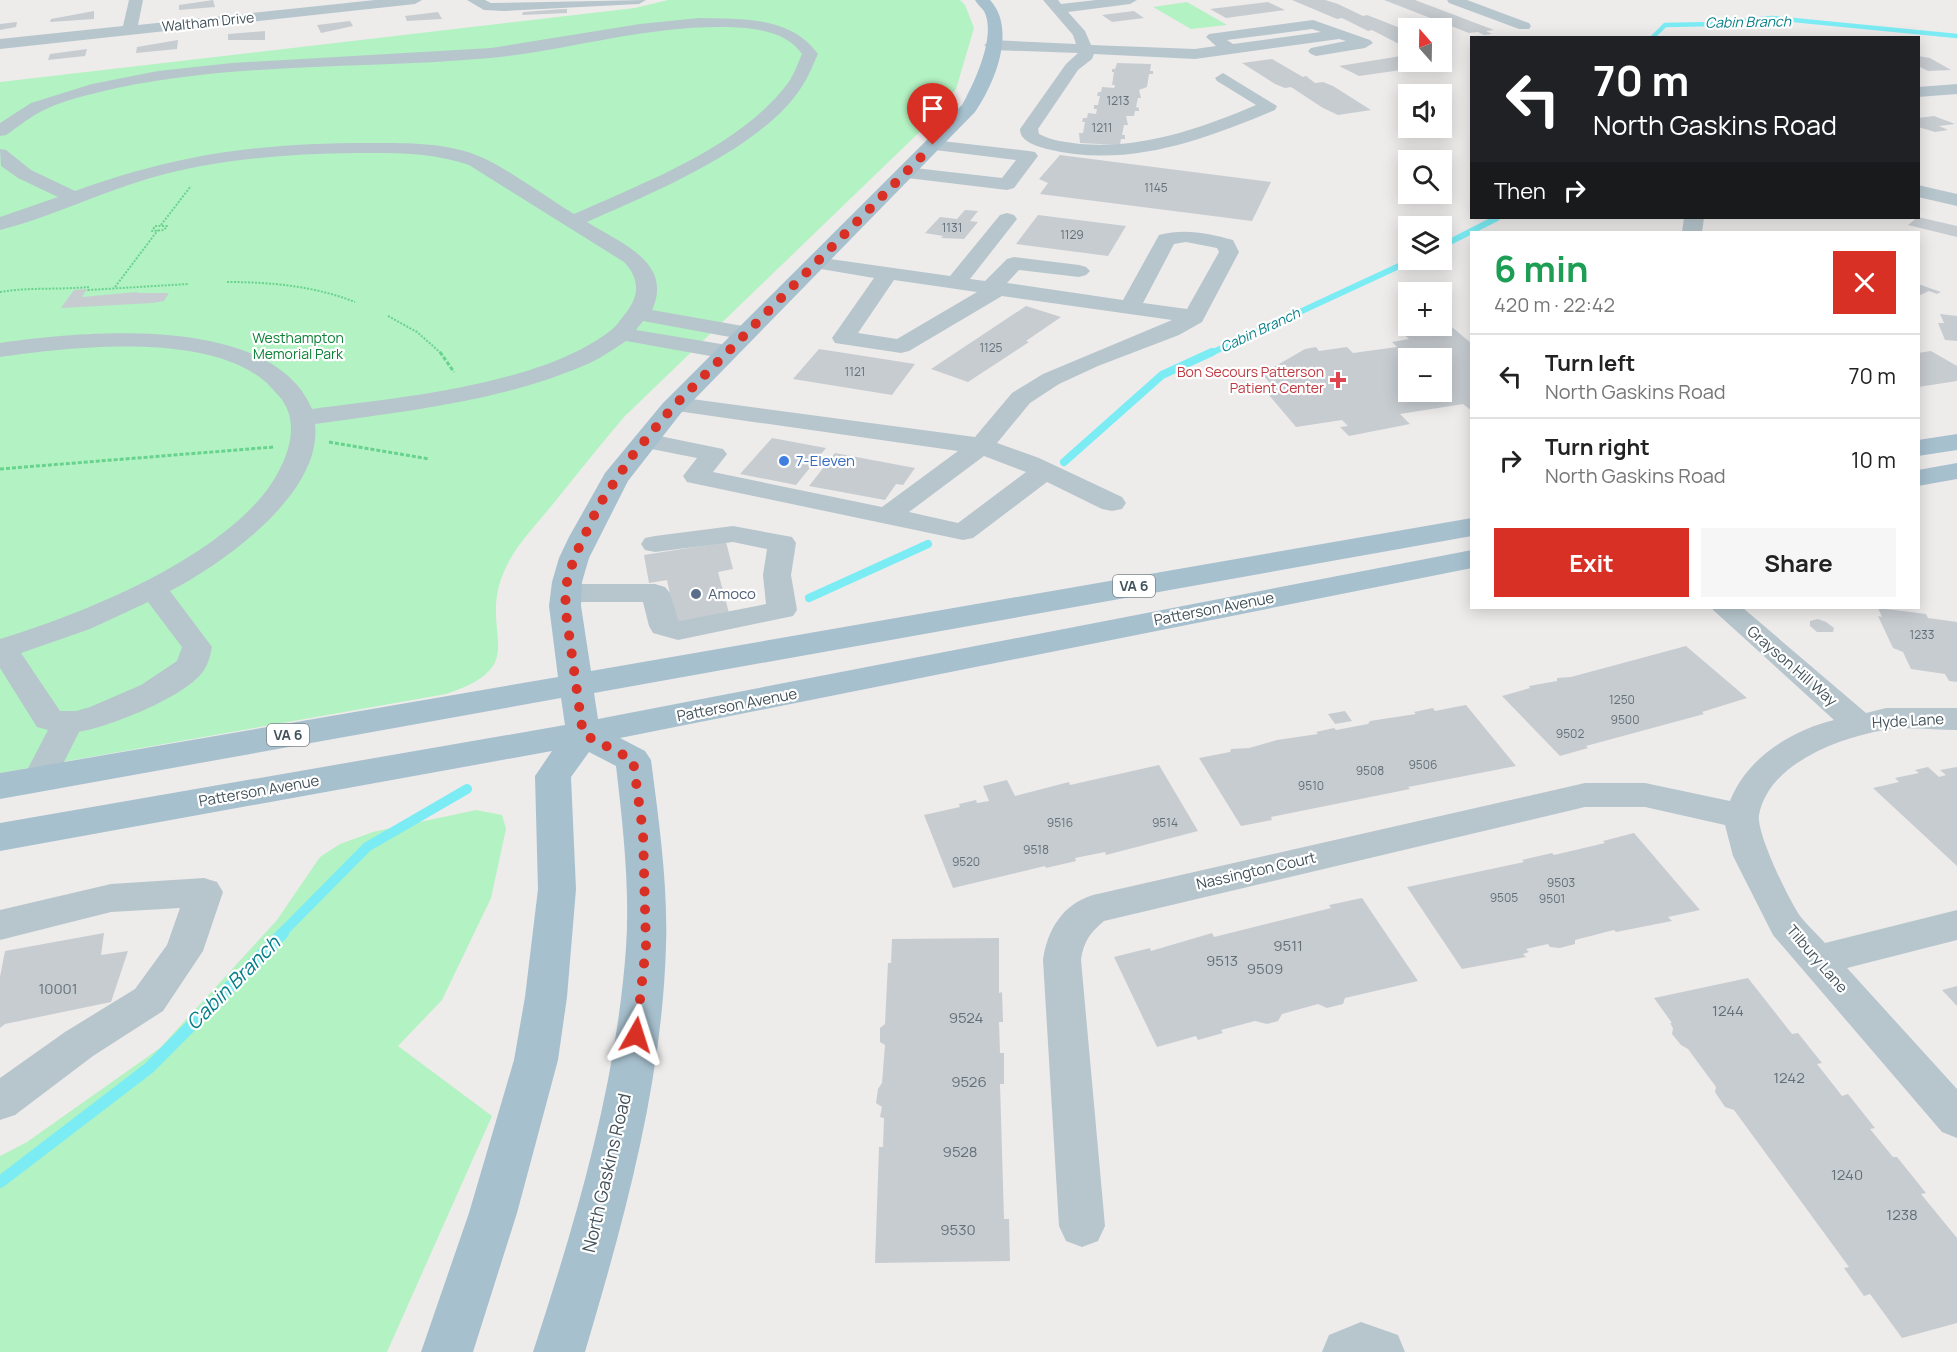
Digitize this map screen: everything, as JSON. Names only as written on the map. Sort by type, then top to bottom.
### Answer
[{"type":"main road","points":[[447,1352],[493,1213],[536,1060],[546,997],[557,889],[554,776],[583,734],[567,628],[567,593],[574,558],[599,505],[615,479],[677,404],[969,108],[989,63],[992,45],[994,28],[992,12],[982,0]]},
{"type":"main road","points":[[1920,448],[1957,442]]},
{"type":"main road","points":[[1920,478],[1957,471]]},
{"type":"main road","name":"VA 6","points":[[0,786],[1470,526]]},
{"type":"main road","name":"Patterson Avenue","points":[[0,837],[583,734],[1470,559]]},
{"type":"main road","name":"North Gaskins Road","points":[[559,1352],[606,1190],[620,1126],[636,1035],[646,946],[643,832],[633,760],[583,734]]},
{"type":"street","points":[[130,30],[136,0]]},
{"type":"street","name":"Waltham Drive","points":[[0,44],[415,0]]},
{"type":"street","points":[[474,0],[480,4],[496,7],[639,0]]},
{"type":"street","points":[[1054,4],[1131,0]]},
{"type":"street","points":[[1454,0],[1524,26]]},
{"type":"street","points":[[1054,4],[1073,23],[1080,34],[1087,56],[1072,67],[1029,129],[1029,134],[1045,144],[1082,150],[1141,148],[1196,136],[1269,106],[1223,78]]},
{"type":"street","points":[[1,130],[25,112],[81,91],[118,83],[203,72],[482,54],[560,44],[679,23],[732,23],[767,27],[789,34],[804,44],[810,54],[807,66],[790,92],[764,119],[695,163],[572,222]]},
{"type":"street","points":[[992,45],[1178,54],[1340,34],[1365,43],[1303,53]]},
{"type":"street","points":[[1920,92],[1957,90]]},
{"type":"street","points":[[906,173],[1007,184],[1029,156],[933,145]]},
{"type":"street","points":[[0,224],[161,169],[210,159],[324,148],[431,150],[458,154],[475,161],[631,258],[643,269],[648,283],[648,296],[639,314],[622,334],[592,353],[559,368],[521,380],[302,431]]},
{"type":"street","points":[[4,162],[76,198]]},
{"type":"street","points":[[1920,191],[1957,200]]},
{"type":"street","points":[[956,282],[1007,219]]},
{"type":"street","points":[[887,516],[981,446],[1021,398],[1051,379],[1090,361],[1171,330],[1194,317],[1229,252],[1226,244],[1186,236],[1166,240],[1130,307]]},
{"type":"street","points":[[888,273],[843,338],[901,346],[995,287],[1014,262],[1079,271]]},
{"type":"street","points":[[816,263],[1194,317]]},
{"type":"street","points":[[639,314],[746,333]]},
{"type":"street","points":[[622,334],[726,352]]},
{"type":"street","points":[[0,350],[59,342],[127,339],[158,341],[213,350],[247,361],[274,376],[288,389],[297,403],[302,431],[297,462],[283,486],[262,511],[224,544],[153,588],[82,621],[1,649],[49,719],[68,722],[95,718],[175,678],[191,666],[197,647],[153,588]]},
{"type":"street","points":[[677,404],[981,446],[1045,471],[1112,503]]},
{"type":"street","points":[[753,416],[714,454],[696,476],[963,532],[1045,471]]},
{"type":"street","points":[[645,441],[714,454]]},
{"type":"street","points":[[655,544],[733,534],[782,543],[777,575],[782,610],[797,645]]},
{"type":"street","points":[[567,593],[655,593],[664,626],[678,631],[782,610]]},
{"type":"street","name":"Grayson Hill Way","points":[[1727,609],[1859,724]]},
{"type":"street","name":"Hyde Lane","points":[[1859,724],[1906,718],[1957,719]]},
{"type":"street","points":[[40,778],[68,722]]},
{"type":"street","points":[[1741,817],[1752,789],[1770,766],[1827,733],[1859,724]]},
{"type":"street","name":"Nassington Court","points":[[1082,1226],[1062,960],[1064,939],[1075,923],[1093,909],[1585,795],[1610,792],[1644,793],[1680,799],[1741,817]]},
{"type":"street","name":"Tilbury Lane","points":[[1741,817],[1751,856],[1786,925],[1957,1119]]},
{"type":"street","points":[[0,925],[111,898],[204,892],[184,951],[149,1000],[79,1044],[0,1102]]},
{"type":"street","points":[[1816,960],[1957,925]]},
{"type":"street","points":[[1346,1352],[1361,1346],[1381,1352]]},
{"type":"path","points":[[161,226],[210,159]]},
{"type":"path","points":[[155,226],[167,226],[164,230],[158,230],[152,231],[155,226]]},
{"type":"path","points":[[115,288],[158,230]]},
{"type":"path","points":[[227,282],[283,284],[335,295],[355,302]]},
{"type":"path","points":[[0,292],[24,288],[115,288],[188,284]]},
{"type":"path","points":[[388,316],[427,338],[443,354],[454,371],[461,393]]},
{"type":"path","points":[[0,469],[302,431],[338,442],[429,459]]},
{"type":"green space","name":"Westhampton Memorial Park","points":[[668,0],[960,0],[965,5],[974,28],[956,89],[932,120],[625,416],[512,555],[497,595],[498,646],[496,659],[489,672],[473,683],[446,694],[0,773],[0,82],[635,8]]},
{"type":"green space","points":[[1187,2],[1227,25],[1191,29],[1153,7]]},
{"type":"green space","points":[[476,810],[502,815],[506,829],[491,898],[442,1000],[398,1046],[492,1116],[387,1352],[0,1352],[0,1156],[27,1142],[160,1048],[277,920],[320,857],[340,844],[373,832]]},
{"type":"building","points":[[213,0],[215,7],[179,10],[179,5]]},
{"type":"building","points":[[1292,0],[1325,0],[1398,27],[1398,43],[1372,30],[1368,31],[1342,18],[1337,19]]},
{"type":"building","points":[[1384,0],[1415,0],[1494,30],[1486,31],[1492,34],[1484,35],[1478,32],[1469,33],[1452,26],[1452,18],[1430,18]]},
{"type":"building","points":[[1268,2],[1285,10],[1226,18],[1210,9]]},
{"type":"building","points":[[567,9],[567,13],[522,15],[523,12]]},
{"type":"building","points":[[94,11],[94,19],[50,22],[51,19]]},
{"type":"building","points":[[1134,11],[1144,18],[1112,22],[1102,15]]},
{"type":"building","points":[[438,12],[442,19],[407,21],[405,16]]},
{"type":"building","points":[[350,21],[353,26],[321,33],[317,25]]},
{"type":"building","points":[[17,22],[16,27],[0,30],[0,24]]},
{"type":"building","points":[[265,31],[265,40],[228,40],[228,34]]},
{"type":"building","points":[[178,40],[177,49],[136,53],[137,47]]},
{"type":"building","points":[[87,49],[85,56],[48,60],[50,54]]},
{"type":"building","points":[[1398,56],[1398,70],[1359,76],[1339,66]]},
{"type":"building","points":[[1920,56],[1930,58],[1951,70],[1928,71],[1920,67]]},
{"type":"building","points":[[1272,59],[1315,83],[1323,82],[1333,86],[1371,110],[1338,115],[1291,87],[1285,88],[1275,84],[1242,63]]},
{"type":"building","points":[[1117,63],[1151,64],[1150,71],[1153,71],[1153,74],[1149,74],[1147,87],[1139,90],[1141,98],[1138,98],[1136,107],[1139,111],[1135,111],[1134,116],[1126,116],[1128,125],[1124,125],[1122,135],[1125,135],[1125,139],[1121,139],[1120,145],[1080,143],[1079,133],[1083,133],[1085,122],[1082,122],[1083,118],[1087,118],[1088,113],[1096,114],[1097,109],[1094,109],[1094,105],[1098,105],[1100,96],[1097,96],[1098,92],[1101,92],[1102,87],[1114,88],[1112,69],[1115,69]]},
{"type":"building","points":[[1934,116],[1955,124],[1939,126],[1948,130],[1935,132],[1920,128],[1920,118]]},
{"type":"building","points":[[1060,155],[1271,182],[1252,221],[1040,194],[1048,183],[1039,179]]},
{"type":"building","points":[[965,210],[978,211],[970,221],[978,222],[964,239],[941,238],[943,236],[925,233],[940,217],[957,219]]},
{"type":"building","points":[[1038,215],[1126,226],[1108,256],[1016,244]]},
{"type":"building","points":[[1920,217],[1957,226],[1957,237],[1908,225]]},
{"type":"building","points":[[1920,285],[1941,292],[1937,294],[1929,291],[1920,295]]},
{"type":"building","points":[[87,289],[82,297],[137,292],[169,293],[164,301],[152,303],[61,308],[74,290]]},
{"type":"building","points":[[1026,306],[1061,317],[1026,341],[1029,342],[968,382],[931,369]]},
{"type":"building","points":[[1940,314],[1957,316],[1957,341],[1945,340],[1938,323],[1944,323]]},
{"type":"building","name":"Bon Secours Patterson Patient Center","points":[[1452,327],[1470,342],[1470,409],[1463,404],[1400,414],[1410,424],[1349,436],[1340,427],[1348,426],[1342,420],[1296,427],[1263,388],[1273,386],[1262,374],[1305,349],[1316,347],[1319,351],[1347,347],[1353,353],[1397,347],[1392,342],[1409,339],[1406,336],[1452,336]]},
{"type":"building","points":[[819,349],[915,364],[892,395],[793,379]]},
{"type":"building","points":[[1931,351],[1957,366],[1957,381],[1920,387],[1920,353]]},
{"type":"building","name":"7-Eleven","points":[[772,438],[826,448],[796,485],[740,474]]},
{"type":"building","points":[[835,453],[915,468],[903,485],[896,484],[885,500],[809,486]]},
{"type":"building","points":[[726,542],[733,569],[718,572],[729,613],[676,622],[667,580],[649,583],[644,555]]},
{"type":"building","points":[[1878,609],[1926,614],[1928,618],[1957,622],[1957,682],[1949,681],[1945,674],[1911,669],[1903,652],[1893,648],[1878,616],[1882,617]]},
{"type":"building","points":[[1818,619],[1834,628],[1833,632],[1817,632],[1810,626],[1810,621]]},
{"type":"building","points":[[1686,646],[1747,698],[1702,712],[1704,714],[1586,746],[1588,748],[1560,756],[1502,696],[1530,688],[1529,686],[1557,681],[1557,678],[1571,677]]},
{"type":"building","points":[[1466,705],[1516,766],[1408,787],[1410,789],[1271,817],[1272,820],[1241,826],[1199,758],[1230,752],[1231,749],[1249,748],[1277,740],[1318,734],[1316,732],[1334,728],[1336,730],[1368,724],[1370,721],[1416,714],[1414,712],[1433,708],[1435,711]]},
{"type":"building","points":[[1345,711],[1352,721],[1335,724],[1328,714]]},
{"type":"building","points":[[1159,765],[1198,831],[1106,855],[1105,852],[1075,858],[1076,861],[953,888],[924,815],[960,807],[959,804],[976,800],[977,803],[989,801],[983,786],[1007,780],[1015,796],[1069,782],[1070,785]]},
{"type":"building","points":[[1928,767],[1939,777],[1946,775],[1940,770],[1957,767],[1957,866],[1873,788],[1899,782],[1895,778],[1919,773],[1915,770]]},
{"type":"building","points":[[1634,833],[1700,910],[1668,917],[1672,921],[1616,932],[1614,930],[1575,940],[1575,944],[1560,948],[1550,947],[1548,944],[1526,949],[1529,952],[1523,954],[1526,957],[1462,969],[1407,887],[1605,843],[1603,841]]},
{"type":"building","points":[[1362,898],[1418,981],[1345,998],[1343,1004],[1327,1008],[1318,1004],[1282,1014],[1278,1021],[1267,1024],[1255,1021],[1221,1030],[1223,1033],[1198,1040],[1196,1036],[1157,1047],[1114,957],[1150,948],[1151,951],[1212,933],[1214,937]]},
{"type":"building","points":[[104,933],[101,955],[128,951],[111,1002],[5,1024],[0,1028],[0,977],[5,951]]},
{"type":"building","points":[[999,938],[999,993],[1002,992],[1003,1022],[999,1022],[1000,1053],[1004,1053],[1004,1084],[1000,1084],[1004,1219],[1009,1219],[1010,1261],[875,1263],[879,1147],[883,1147],[884,1118],[880,1117],[882,1107],[876,1103],[878,1089],[882,1083],[885,1045],[880,1042],[880,1028],[885,1024],[888,963],[891,963],[892,939]]},
{"type":"building","points":[[1748,978],[1792,1034],[1798,1033],[1822,1063],[1817,1064],[1842,1096],[1848,1094],[1875,1128],[1870,1129],[1893,1157],[1897,1157],[1926,1193],[1921,1194],[1957,1238],[1957,1323],[1902,1338],[1870,1294],[1864,1296],[1844,1268],[1849,1267],[1734,1110],[1725,1107],[1715,1092],[1716,1087],[1688,1049],[1681,1045],[1672,1034],[1673,1028],[1670,1023],[1672,1023],[1654,998]]},
{"type":"building","points":[[1957,986],[1957,1006],[1942,990]]},
{"type":"waterway","name":"Cabin Branch","points":[[1654,36],[1665,25],[1713,24],[1772,18],[1957,36]]},
{"type":"waterway","name":"Cabin Branch","points":[[1471,231],[1495,219]]},
{"type":"waterway","name":"Cabin Branch","points":[[1452,241],[1470,232]]},
{"type":"waterway","name":"Cabin Branch","points":[[1209,354],[1398,266]]},
{"type":"waterway","name":"Cabin Branch","points":[[1064,462],[1162,375],[1212,352]]},
{"type":"waterway","name":"Cabin Branch","points":[[809,598],[928,544]]},
{"type":"waterway","name":"Cabin Branch","points":[[281,934],[367,847],[467,789]]},
{"type":"waterway","name":"Cabin Branch","points":[[0,1182],[149,1068],[283,933]]},
{"type":"place","name":"Bon Secours Patterson Patient Center","points":[[1338,380]]},
{"type":"place","name":"7-Eleven","points":[[784,461]]},
{"type":"place","name":"Amoco","points":[[696,594]]},
{"type":"route","points":[[636,1035],[646,946],[643,832],[633,760],[583,734],[565,606],[567,582],[574,558],[599,505],[615,479],[672,408],[933,145]]}]
